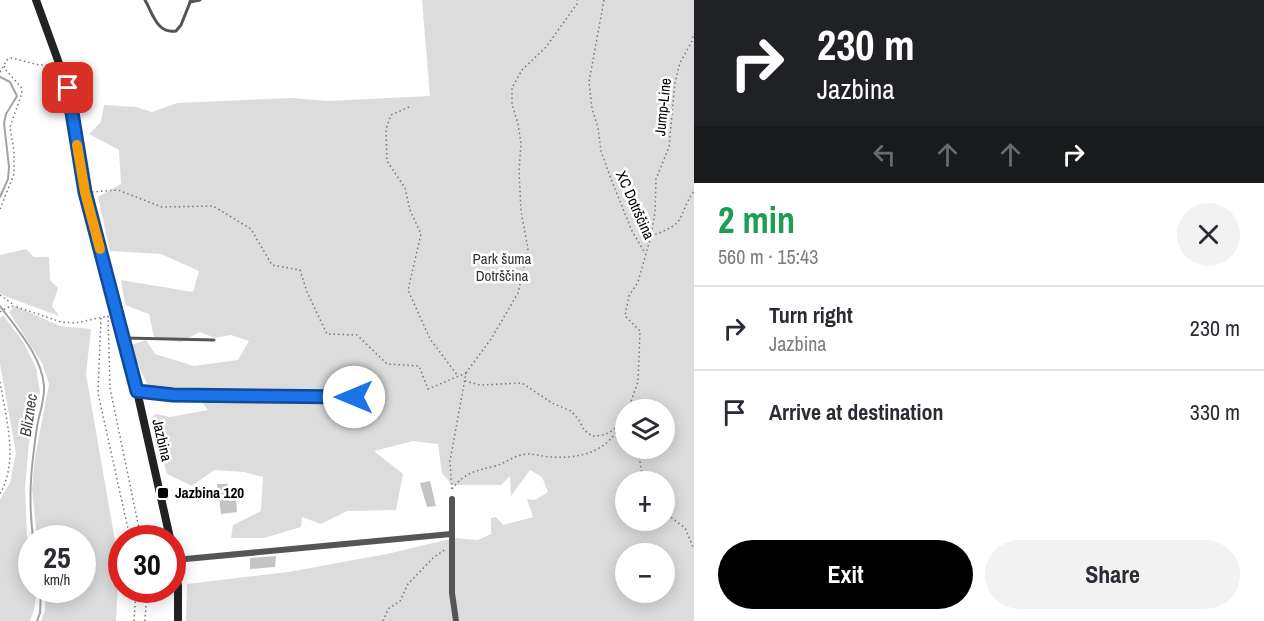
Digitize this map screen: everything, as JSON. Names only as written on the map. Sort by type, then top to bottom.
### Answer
[{"type":"street","name":"Jazbina","points":[[36,0],[68,88],[85,192],[137,391],[167,525]]},
{"type":"street","points":[[137,391],[173,395],[354,397]]},
{"type":"street","points":[[452,499],[452,593],[456,621]]},
{"type":"street","points":[[186,559],[452,534]]},
{"type":"street","points":[[178,603],[178,621]]},
{"type":"lane","points":[[145,0],[161,28],[170,32],[176,31],[181,25],[191,1],[200,0]]},
{"type":"lane","points":[[123,338],[214,340]]},
{"type":"path","points":[[452,499],[450,461],[465,374],[491,339],[518,293],[528,249],[521,212],[519,171],[521,142],[512,104],[512,88],[522,70],[546,47],[577,4],[577,0]]},
{"type":"path","name":"XC Dotrščina","points":[[604,0],[589,82],[592,108],[601,151],[611,179],[632,231],[646,254],[638,282],[629,296],[625,316],[640,331],[638,382],[632,399]]},
{"type":"path","name":"Jump-Line","points":[[646,254],[655,213],[656,179],[669,147],[675,82],[680,63],[694,33]]},
{"type":"path","points":[[0,72],[11,58],[39,66],[59,61]]},
{"type":"path","points":[[0,209],[14,174],[14,151],[10,127],[22,93],[21,87],[4,69],[4,64]]},
{"type":"path","points":[[410,107],[391,115],[386,129],[387,161],[405,188],[410,210],[421,234],[408,290],[430,339],[458,376]]},
{"type":"path","points":[[85,192],[118,190],[162,207],[213,206],[251,230],[272,265],[300,270],[307,292],[327,334],[357,335],[387,364],[419,366],[428,389],[465,374]]},
{"type":"path","points":[[651,236],[672,229],[682,219],[694,191]]},
{"type":"path","points":[[0,295],[14,306],[61,322],[75,323],[108,316],[110,388],[138,525]]},
{"type":"path","points":[[0,312],[14,306]]},
{"type":"path","points":[[101,318],[98,393],[127,525]]},
{"type":"path","points":[[465,380],[480,385],[522,383],[552,403],[571,411],[584,430],[592,436],[609,434],[615,428]]},
{"type":"path","points":[[0,382],[10,462],[7,481],[0,494]]},
{"type":"path","points":[[452,490],[460,479],[483,467],[495,466],[521,454],[551,458],[592,453],[615,435]]},
{"type":"path","points":[[675,520],[685,528],[694,549]]},
{"type":"path","points":[[383,621],[388,609],[400,601],[408,584],[434,557],[452,545]]},
{"type":"path","points":[[134,621],[135,603]]},
{"type":"path","points":[[145,621],[146,603]]},
{"type":"green space","name":"Park šuma Dotrščina","points":[[422,0],[694,0],[694,621],[186,621],[187,584],[288,572],[387,554],[454,538],[478,540],[491,534],[491,518],[496,517],[503,525],[533,517],[527,499],[535,500],[548,492],[542,477],[530,470],[511,496],[510,476],[501,485],[452,485],[442,473],[438,444],[413,441],[374,451],[403,474],[396,510],[347,511],[321,524],[302,517],[301,527],[264,538],[231,538],[233,525],[261,511],[263,477],[244,472],[214,470],[192,486],[167,474],[151,418],[156,414],[170,417],[208,410],[199,398],[149,388],[129,346],[146,340],[155,354],[194,366],[238,360],[249,341],[231,335],[215,338],[200,332],[181,342],[154,337],[149,314],[125,305],[121,280],[193,292],[199,271],[161,254],[110,251],[98,197],[121,184],[119,150],[89,134],[101,122],[104,105],[136,107],[152,112],[177,103],[291,98],[327,101],[430,96]]},
{"type":"green space","points":[[26,249],[34,257],[49,257],[50,280],[58,288],[52,306],[59,316],[0,293],[0,255]]},
{"type":"green space","points":[[15,306],[60,326],[91,329],[86,374],[112,525],[108,525],[108,603],[117,603],[116,621],[41,621],[45,603],[96,603],[96,525],[36,525],[32,489],[35,457],[49,384],[42,363],[9,312]]},
{"type":"green space","points":[[3,315],[24,343],[36,368],[40,392],[29,443],[25,488],[27,525],[18,525],[18,603],[35,603],[30,621],[0,621],[0,499],[10,483],[16,453],[0,364],[0,318]]},
{"type":"building","points":[[430,481],[436,506],[427,507],[420,483]]},
{"type":"building","points":[[217,484],[228,484],[227,499],[236,498],[237,512],[221,514]]},
{"type":"building","points":[[276,556],[275,567],[250,569],[250,558]]},
{"type":"waterway","name":"Bliznec","points":[[0,77],[10,82],[17,96],[6,114],[4,123],[9,167],[8,179],[0,197]]},
{"type":"waterway","name":"Bliznec","points":[[0,306],[34,354],[44,386],[32,469],[30,496],[32,525]]},
{"type":"waterway","name":"Bliznec","points":[[37,621],[40,603]]},
{"type":"slow traffic","points":[[77,145],[85,192],[100,249]]},
{"type":"place","name":"Jazbina 120","points":[[163,493]]},
{"type":"route","points":[[68,88],[85,192],[137,391],[173,395],[354,397]]}]
